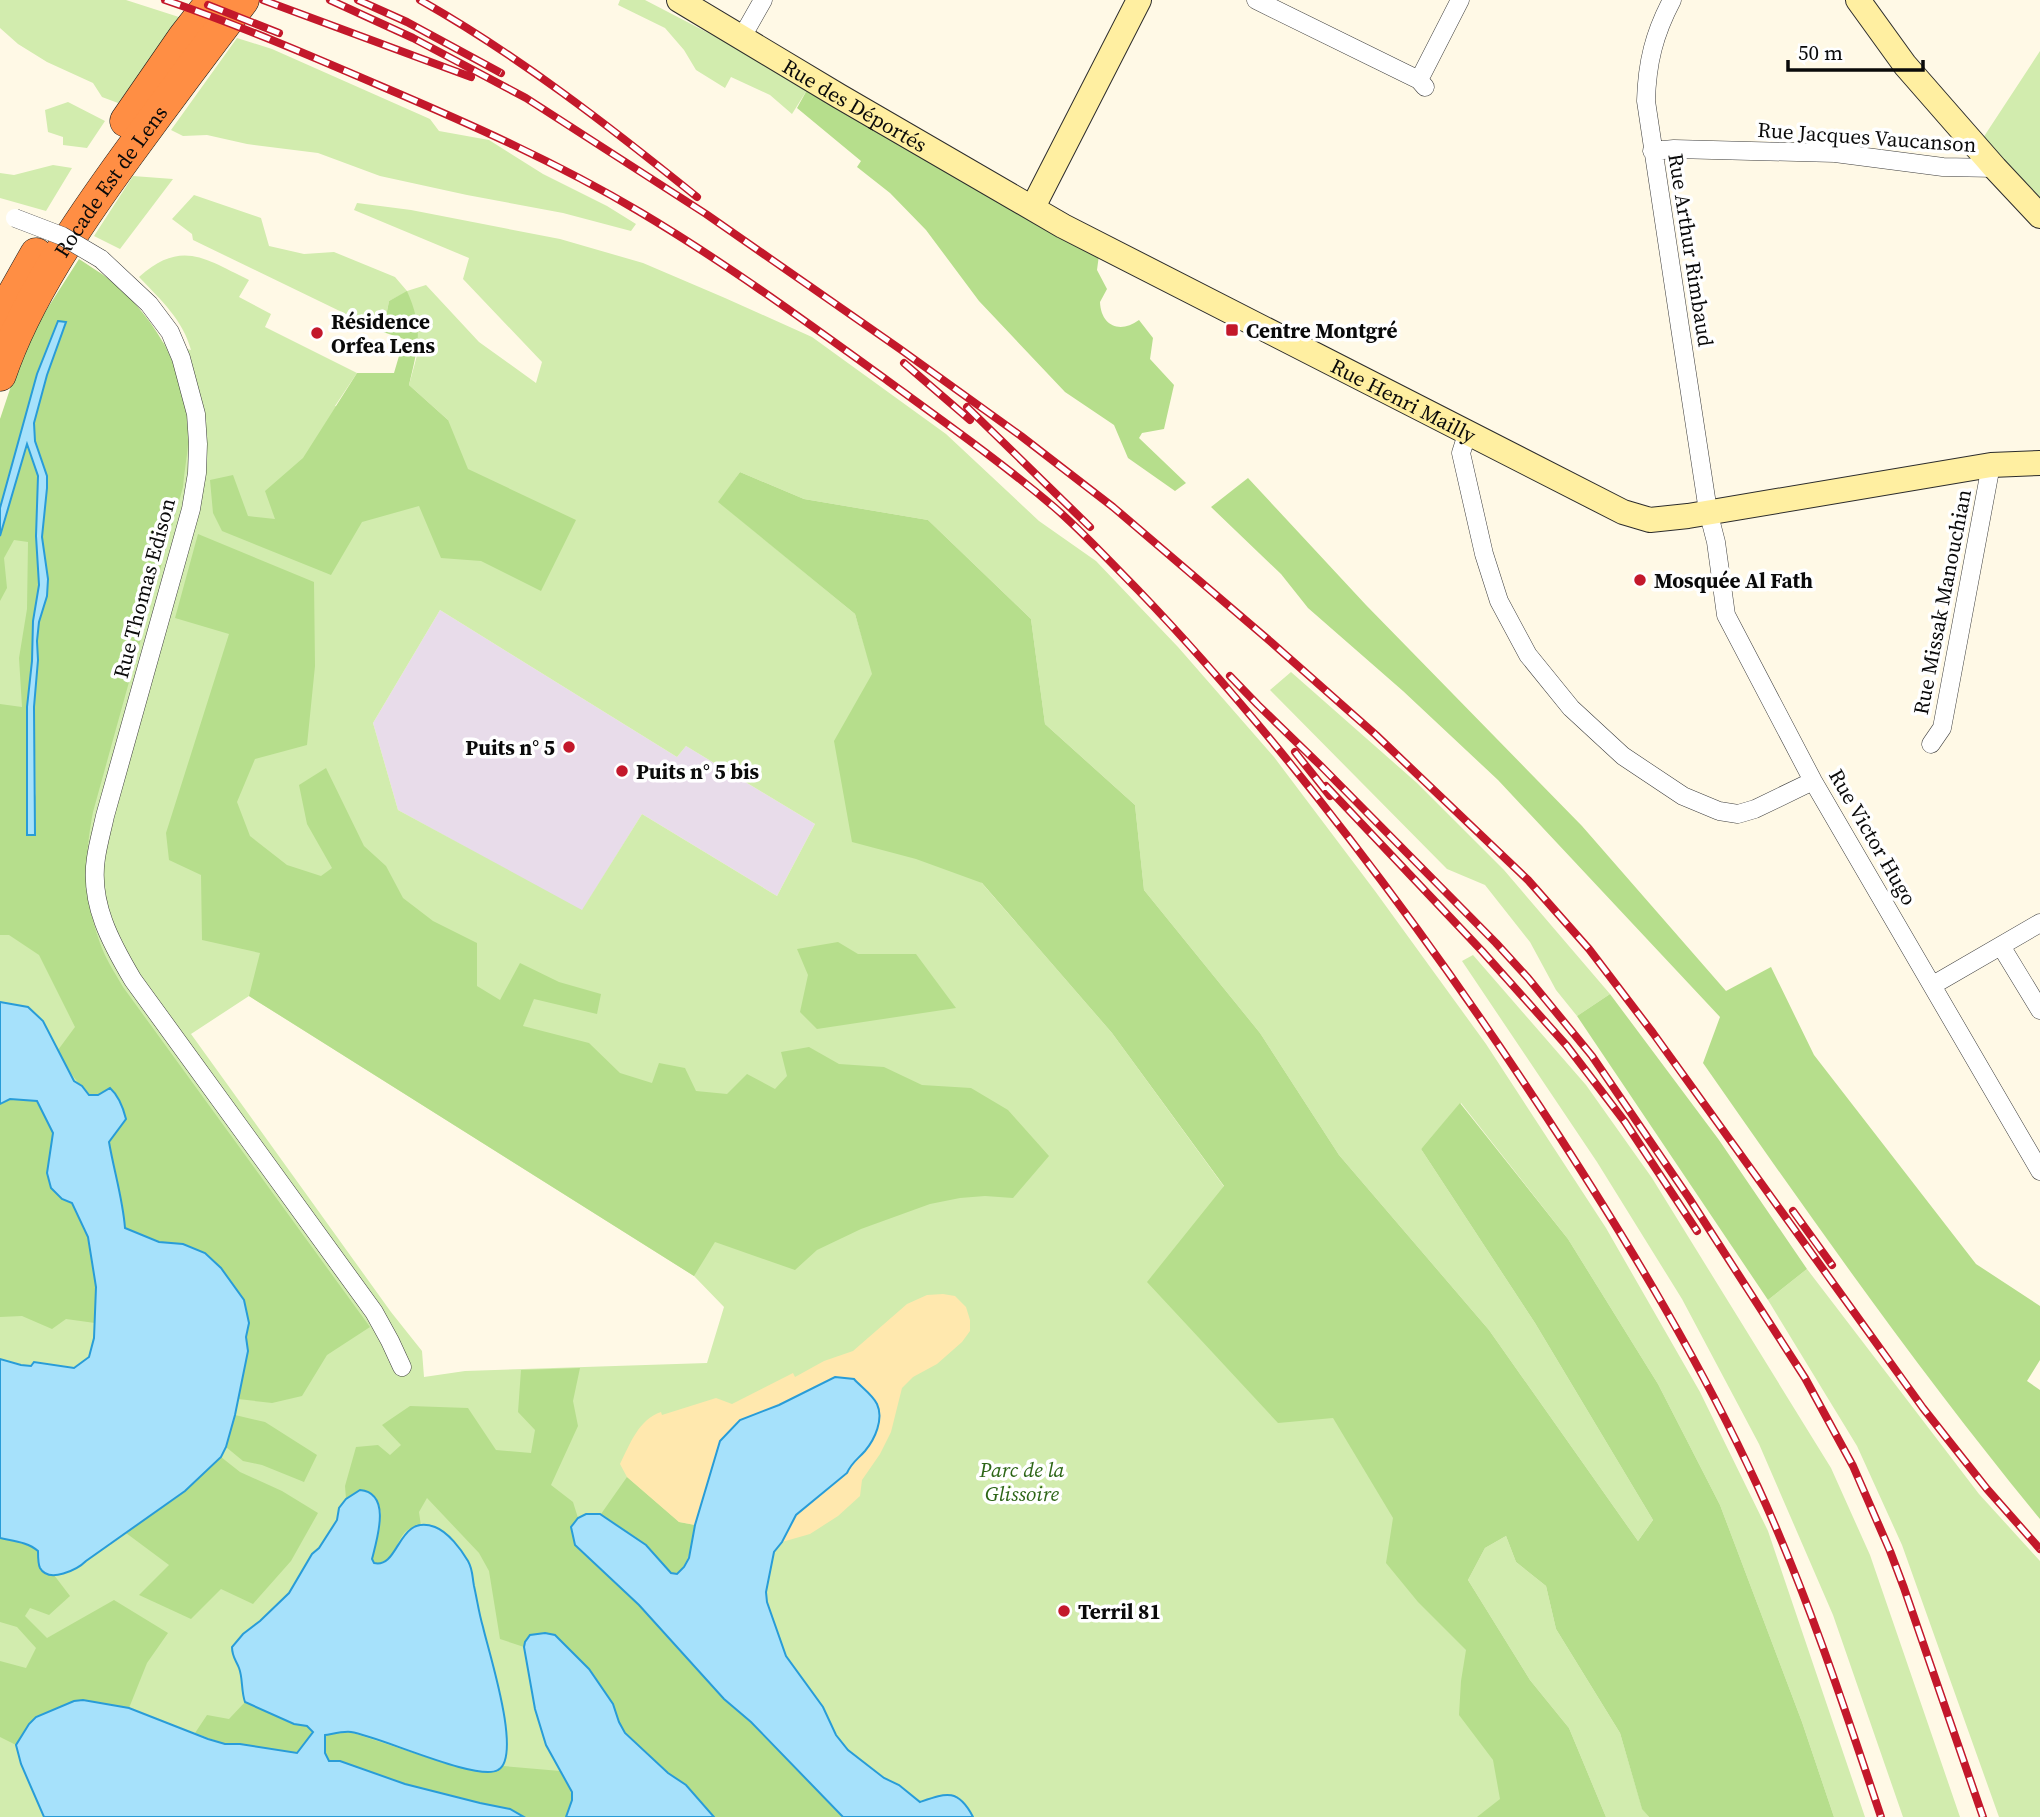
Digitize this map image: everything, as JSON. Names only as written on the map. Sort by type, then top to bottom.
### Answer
[{"type":"highway","name":"Rocade Est de Lens","points":[[0,318],[40,248],[79,189],[184,37],[213,0]]},
{"type":"highway","name":"Rocade Est de Lens","points":[[0,375],[51,270],[95,200],[243,0]]},
{"type":"street","name":"Rue des Déportés","points":[[679,0],[839,96],[1033,207]]},
{"type":"street","points":[[742,37],[764,0]]},
{"type":"street","points":[[1033,207],[1139,0]]},
{"type":"street","points":[[1256,0],[1422,84],[1460,0]]},
{"type":"street","name":"Rue Arthur Rimbaud","points":[[1672,0],[1654,41],[1647,73],[1646,102],[1708,511]]},
{"type":"street","points":[[1858,0],[1905,65],[1994,168],[2040,216]]},
{"type":"street","name":"Rue Jacques Vaucanson","points":[[1652,151],[1674,149],[1835,153],[1943,167],[1994,168]]},
{"type":"street","name":"Rue Henri Mailly","points":[[1033,207],[1063,226],[1623,512],[1650,520],[1991,466],[2040,463]]},
{"type":"street","name":"Rue Thomas Edison","points":[[8,216],[62,236],[101,259],[149,304],[170,332],[181,358],[196,414],[197,473],[191,509],[95,860],[96,892],[104,927],[133,980],[374,1312],[402,1367]]},
{"type":"street","points":[[1468,431],[1461,453],[1483,554],[1499,601],[1528,655],[1571,708],[1623,756],[1683,796],[1719,811],[1738,814],[1755,809],[1813,781]]},
{"type":"street","name":"Rue Missak Manouchian","points":[[1931,744],[1942,728],[1991,466]]},
{"type":"street","name":"Rue Victor Hugo","points":[[1708,511],[1716,542],[1726,615],[1813,781],[2040,1171]]},
{"type":"street","points":[[1933,985],[2040,923]]},
{"type":"street","points":[[2001,946],[2040,1010]]},
{"type":"shaded area","points":[[440,610],[677,757],[686,746],[815,824],[777,896],[642,814],[582,911],[398,810],[373,723]]},
{"type":"green space","points":[[0,0],[126,0],[182,18],[118,103],[102,97],[93,83],[47,62],[18,44],[0,28]]},
{"type":"green space","points":[[620,0],[645,0],[718,38],[807,90],[792,114],[770,95],[731,77],[725,88],[696,70],[684,50],[665,28],[618,5]]},
{"type":"green space","points":[[237,38],[272,49],[430,119],[439,131],[489,140],[543,174],[607,206],[636,224],[631,231],[563,213],[380,176],[318,153],[247,144],[207,135],[183,136],[171,130]]},
{"type":"green space","points":[[2040,51],[2040,199],[1981,141]]},
{"type":"green space","points":[[807,90],[1099,255],[1097,270],[1107,289],[1100,302],[1104,317],[1119,327],[1139,320],[1153,338],[1150,359],[1174,385],[1164,429],[1142,433],[1139,438],[1186,483],[1175,491],[1128,458],[1114,425],[1065,392],[979,301],[926,230],[890,193],[857,167],[861,161],[797,108]]},
{"type":"green space","points":[[68,102],[105,121],[87,148],[63,145],[63,137],[48,132],[45,110]]},
{"type":"green space","points":[[53,165],[72,168],[46,211],[0,198],[0,173],[14,175]]},
{"type":"green space","points":[[133,176],[173,179],[120,249],[94,236]]},
{"type":"green space","name":"Parc de la Glissoire","points":[[194,195],[261,218],[269,246],[304,254],[334,252],[395,277],[407,291],[426,285],[479,342],[536,383],[542,362],[463,279],[469,258],[354,210],[357,203],[411,210],[560,239],[643,263],[812,337],[946,434],[1039,521],[1096,561],[1178,647],[1274,757],[1486,1044],[1606,1228],[1700,1392],[1768,1531],[1865,1817],[1834,1817],[1802,1722],[1720,1505],[1658,1384],[1568,1239],[1461,1103],[1421,1149],[1535,1323],[1653,1520],[1638,1541],[1489,1330],[1339,1155],[1260,1033],[1144,890],[1135,805],[1045,724],[1031,619],[928,520],[804,499],[740,472],[719,502],[855,614],[873,674],[935,829],[1112,1033],[1271,1251],[1445,1575],[1583,1817],[0,1817],[0,419],[95,324],[191,350],[177,320],[139,277],[168,258],[194,256],[249,280],[239,297],[271,314],[265,327],[357,373],[335,406],[448,420],[409,385],[419,348],[407,292],[389,301],[383,332],[193,240],[192,234],[172,219]],"holes":[[[440,610],[677,757],[686,746],[815,824],[777,896],[642,814],[582,910],[398,810],[373,723]],[[249,996],[694,1276],[724,1307],[707,1363],[465,1371],[424,1377],[422,1351],[191,1034]]]},
{"type":"green space","points":[[79,259],[128,296],[157,333],[177,374],[187,420],[188,444],[183,487],[93,812],[87,878],[94,926],[123,987],[370,1327],[327,1355],[302,1396],[272,1403],[238,1399],[248,1351],[246,1337],[249,1323],[183,1244],[159,1242],[125,1229],[109,1142],[126,1119],[98,1095],[89,1095],[68,1069],[58,1050],[75,1027],[39,955],[9,935],[0,935],[0,704],[22,707],[19,658],[27,609],[28,542],[14,540],[4,558],[7,588],[0,601],[0,536],[26,443],[38,475],[36,536],[39,585],[33,621],[27,707],[27,834],[36,793],[34,707],[37,641],[48,579],[42,537],[47,477],[35,441],[34,423],[65,322],[58,322],[37,374],[0,508],[0,419],[15,374],[40,320]]},
{"type":"green space","points":[[407,291],[416,316],[418,338],[409,385],[448,420],[468,469],[576,520],[541,591],[481,561],[441,558],[419,506],[362,522],[331,575],[222,531],[213,513],[210,480],[233,475],[248,516],[275,519],[265,491],[303,458],[357,373],[394,373],[404,339],[383,332],[389,301]]},
{"type":"green space","points":[[740,472],[804,499],[928,520],[1031,619],[1045,724],[1135,805],[1144,890],[1260,1033],[1339,1155],[1489,1330],[1638,1541],[1653,1520],[1535,1323],[1421,1149],[1460,1103],[1568,1239],[1658,1384],[1720,1505],[1802,1722],[1834,1817],[1649,1817],[1642,1809],[1620,1733],[1556,1629],[1546,1586],[1516,1562],[1506,1536],[1485,1548],[1468,1580],[1530,1680],[1569,1728],[1606,1817],[1477,1817],[1500,1799],[1493,1760],[1459,1715],[1466,1650],[1418,1602],[1386,1563],[1393,1518],[1333,1418],[1278,1423],[1147,1282],[1224,1186],[1112,1033],[982,883],[916,859],[852,842],[834,741],[872,674],[855,614],[718,502]]},
{"type":"green space","points":[[1248,478],[1366,605],[1582,826],[1726,991],[1771,967],[1814,1055],[1976,1264],[2040,1306],[2040,1360],[2027,1381],[2040,1390],[2040,1519],[1909,1351],[1703,1063],[1720,1017],[1498,780],[1403,691],[1308,608],[1281,574],[1211,507]]},
{"type":"green space","points":[[198,534],[314,582],[315,666],[307,745],[255,759],[237,802],[250,836],[287,865],[321,876],[332,868],[307,824],[299,785],[326,768],[364,846],[386,866],[403,898],[433,921],[477,943],[477,986],[500,1000],[520,963],[559,982],[601,994],[597,1014],[534,999],[523,1026],[589,1043],[620,1073],[652,1083],[659,1063],[685,1068],[696,1091],[727,1094],[747,1074],[775,1089],[787,1076],[781,1052],[809,1047],[839,1064],[884,1067],[922,1085],[971,1088],[1008,1110],[1049,1156],[1013,1198],[985,1196],[930,1204],[861,1229],[817,1250],[795,1270],[715,1242],[694,1276],[249,996],[260,953],[202,940],[201,875],[169,860],[166,833],[229,634],[175,618]]},
{"type":"green space","points":[[1291,672],[1417,783],[1504,870],[1610,994],[1577,1016],[1556,990],[1530,942],[1485,885],[1447,869],[1270,690]]},
{"type":"green space","points":[[838,942],[858,954],[916,954],[956,1008],[817,1029],[800,1012],[808,975],[797,949]]},
{"type":"green space","points":[[1473,955],[1586,1085],[1652,1178],[1831,1468],[1870,1555],[1960,1817],[1903,1817],[1833,1615],[1759,1444],[1682,1299],[1597,1162],[1462,961]]},
{"type":"green space","points":[[1610,994],[1719,1140],[1807,1269],[1768,1300],[1577,1016]]},
{"type":"green space","points":[[10,1099],[37,1101],[53,1133],[51,1148],[62,1199],[72,1203],[88,1237],[96,1287],[95,1323],[66,1319],[52,1329],[22,1316],[0,1317],[0,1104]]},
{"type":"green space","points":[[1807,1269],[1979,1494],[2040,1561],[2040,1817],[1999,1817],[1902,1545],[1857,1446],[1768,1300]]},
{"type":"green space","points":[[580,1368],[573,1401],[578,1426],[551,1485],[573,1502],[578,1518],[571,1527],[575,1545],[639,1605],[724,1699],[751,1722],[843,1817],[714,1817],[686,1785],[668,1773],[625,1733],[613,1704],[525,1642],[524,1647],[500,1639],[489,1571],[479,1553],[427,1498],[419,1512],[421,1526],[410,1528],[404,1533],[387,1561],[374,1563],[372,1559],[381,1512],[373,1495],[351,1495],[346,1499],[345,1486],[356,1447],[378,1445],[390,1455],[401,1445],[382,1425],[410,1406],[468,1408],[496,1450],[531,1453],[535,1430],[518,1412],[521,1370]]},
{"type":"green space","points":[[235,1415],[265,1422],[317,1455],[304,1482],[262,1465],[243,1461],[226,1447]]},
{"type":"green space","points":[[221,1457],[240,1472],[282,1491],[318,1513],[291,1561],[253,1604],[221,1589],[191,1619],[139,1595],[169,1565],[126,1533],[185,1491]]},
{"type":"green space","points":[[627,1477],[679,1522],[695,1525],[688,1557],[677,1574],[671,1573],[646,1545],[601,1514]]},
{"type":"green space","points":[[1506,1536],[1516,1562],[1546,1586],[1556,1629],[1620,1733],[1642,1808],[1649,1817],[1606,1817],[1569,1728],[1530,1680],[1468,1580],[1485,1548]]},
{"type":"green space","points":[[0,1538],[25,1544],[38,1551],[39,1566],[48,1574],[54,1575],[70,1596],[49,1615],[30,1608],[25,1616],[47,1638],[114,1600],[168,1633],[147,1663],[129,1708],[83,1700],[74,1701],[29,1724],[16,1745],[0,1737],[0,1661],[26,1668],[36,1648],[17,1627],[0,1622]]},
{"type":"green space","points":[[245,1702],[294,1724],[307,1726],[313,1732],[297,1754],[225,1744],[195,1733],[207,1715],[229,1719]]},
{"type":"green space","points":[[350,1732],[447,1764],[498,1771],[503,1766],[560,1771],[571,1793],[566,1817],[524,1817],[510,1809],[405,1784],[340,1761],[329,1761],[325,1753],[324,1735]]},
{"type":"sand","points":[[927,1295],[955,1296],[966,1307],[970,1331],[962,1342],[937,1364],[913,1377],[902,1388],[891,1432],[862,1480],[860,1496],[838,1516],[810,1534],[782,1542],[796,1515],[847,1473],[851,1463],[864,1452],[779,1405],[740,1421],[720,1441],[695,1525],[679,1522],[627,1477],[620,1464],[636,1433],[653,1415],[661,1412],[662,1415],[716,1398],[732,1404],[793,1373],[795,1377],[824,1361],[853,1351],[907,1304]]},
{"type":"water","points":[[58,321],[66,322],[47,375],[34,423],[35,441],[47,476],[42,537],[48,579],[37,641],[34,707],[35,835],[27,835],[27,707],[33,621],[39,585],[36,536],[38,476],[27,444],[0,536],[0,508],[37,374]]},
{"type":"water","points":[[0,1002],[28,1007],[43,1021],[74,1081],[89,1095],[98,1095],[110,1088],[118,1098],[126,1119],[109,1142],[125,1228],[159,1242],[183,1244],[205,1253],[221,1268],[244,1300],[249,1323],[246,1337],[248,1351],[235,1415],[221,1457],[185,1491],[82,1564],[56,1575],[44,1573],[38,1562],[38,1551],[34,1548],[0,1538],[0,1359],[21,1365],[31,1366],[34,1362],[74,1368],[89,1357],[94,1338],[96,1287],[88,1237],[72,1203],[62,1199],[51,1188],[47,1173],[53,1133],[37,1101],[10,1099],[0,1104]]},
{"type":"water","points":[[835,1377],[854,1379],[873,1397],[879,1410],[877,1429],[869,1446],[847,1473],[796,1515],[774,1552],[766,1592],[767,1602],[786,1656],[823,1707],[836,1735],[848,1750],[920,1802],[937,1796],[951,1795],[962,1801],[973,1817],[843,1817],[751,1722],[724,1699],[639,1605],[575,1545],[571,1527],[578,1518],[586,1514],[600,1514],[646,1545],[671,1573],[677,1574],[689,1558],[695,1525],[720,1441],[740,1420],[779,1405]]},
{"type":"water","points":[[360,1490],[370,1493],[379,1508],[379,1529],[372,1559],[374,1563],[383,1563],[406,1534],[423,1525],[435,1527],[445,1533],[468,1561],[502,1702],[507,1745],[505,1761],[498,1770],[487,1772],[470,1770],[364,1735],[345,1732],[325,1735],[325,1753],[329,1761],[340,1761],[405,1784],[510,1809],[524,1817],[44,1817],[21,1764],[16,1745],[36,1717],[74,1701],[83,1700],[129,1708],[225,1744],[297,1753],[313,1732],[307,1726],[294,1724],[245,1702],[232,1647],[289,1593],[312,1554],[337,1520],[339,1508],[346,1499]]},
{"type":"water","points":[[530,1635],[555,1635],[589,1669],[613,1704],[625,1733],[668,1773],[686,1785],[714,1817],[566,1817],[572,1792],[546,1745],[535,1709],[524,1647]]},
{"type":"railway","points":[[165,0],[275,41],[481,130],[609,194],[672,232],[797,315],[1014,474],[1076,527],[1166,619],[1273,742],[1404,911],[1534,1098],[1639,1265],[1714,1397],[1776,1527],[1824,1650],[1881,1817]]},
{"type":"railway","points":[[263,0],[471,77]]},
{"type":"railway","points":[[330,0],[413,38],[526,98],[706,214],[900,349],[1021,436],[1113,507],[1376,735],[1528,880],[1589,949],[1653,1033],[1923,1408],[1987,1489],[2040,1549]]},
{"type":"railway","points":[[358,0],[407,22],[501,73]]},
{"type":"railway","points":[[420,0],[493,44],[563,93],[697,197]]},
{"type":"railway","points":[[208,5],[279,33]]},
{"type":"railway","points":[[904,363],[970,420]]},
{"type":"railway","points":[[967,407],[1090,527]]},
{"type":"railway","points":[[1230,676],[1528,978],[1592,1056],[1689,1198],[1805,1378],[1853,1466],[1904,1588],[1983,1817]]},
{"type":"railway","points":[[1295,752],[1330,796]]},
{"type":"railway","points":[[1326,786],[1482,951],[1567,1046],[1625,1122],[1697,1231]]},
{"type":"railway","points":[[1793,1211],[1832,1265]]},
{"type":"place","name":"Centre Montgré","points":[[1232,330]]},
{"type":"place","name":"Résidence Orfea Lens","points":[[317,333]]},
{"type":"place","name":"Mosquée Al Fath","points":[[1640,580]]},
{"type":"place","name":"Puits n° 5","points":[[569,747]]},
{"type":"place","name":"Puits n° 5 bis","points":[[622,771]]},
{"type":"place","name":"Terril 81","points":[[1064,1611]]}]
